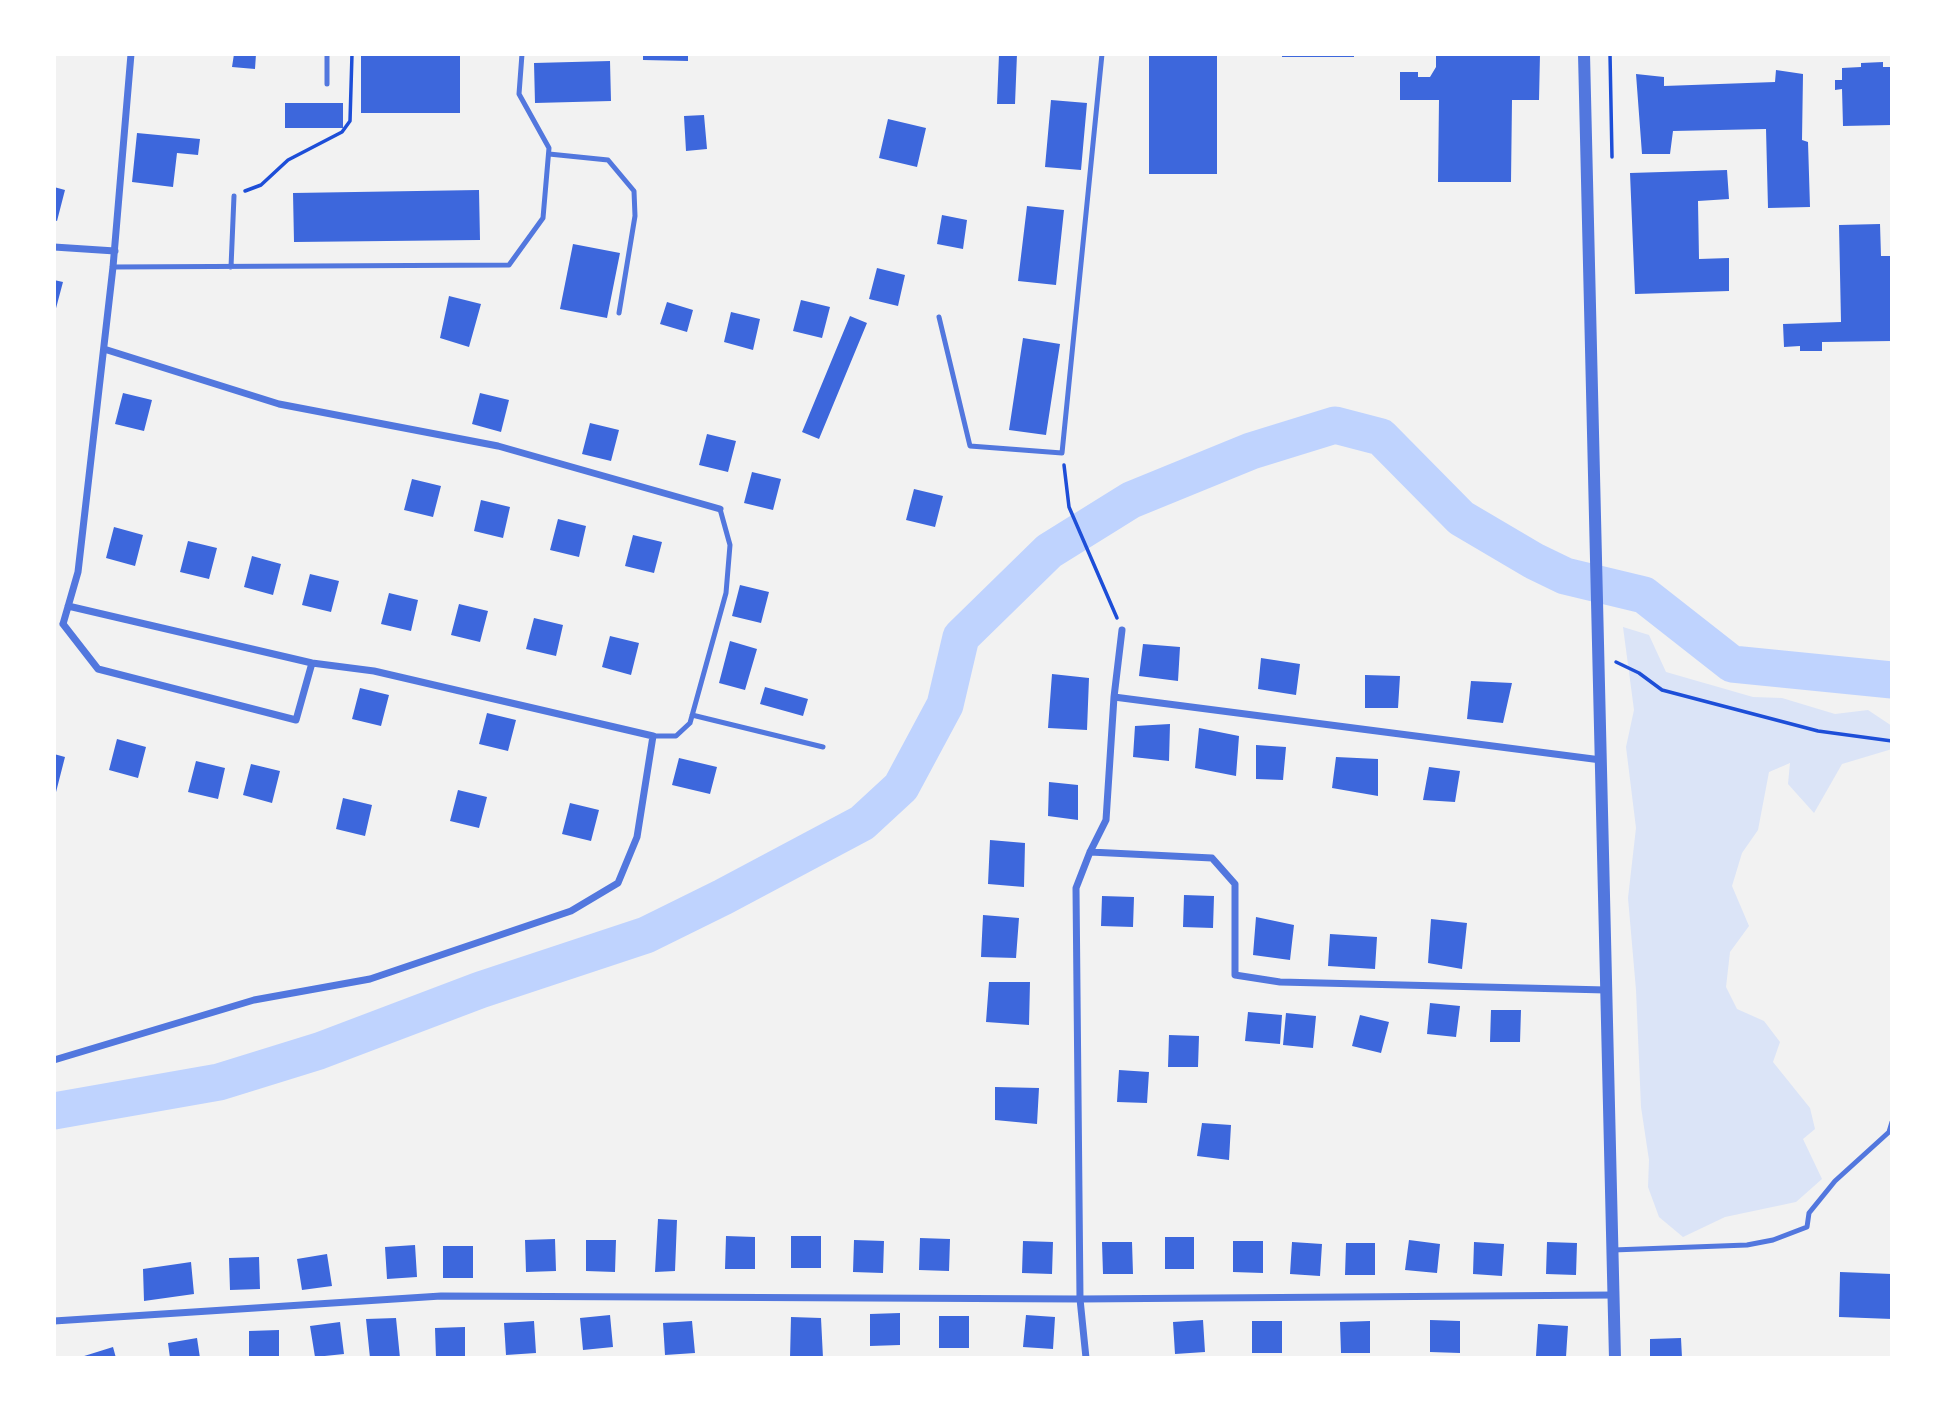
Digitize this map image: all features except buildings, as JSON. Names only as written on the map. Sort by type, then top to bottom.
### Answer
[{"type":"street","points":[[63,624],[78,572],[115,251],[131,54]]},
{"type":"street","points":[[1584,54],[1615,1358]]},
{"type":"street","points":[[54,247],[115,251]]},
{"type":"street","points":[[104,349],[279,404],[498,446],[720,509]]},
{"type":"street","points":[[54,1059],[254,1000],[370,979],[571,911],[618,883],[637,837],[653,736],[373,671],[312,663],[68,606]]},
{"type":"street","points":[[54,621],[63,624],[98,668],[296,720],[312,663]]},
{"type":"street","points":[[1086,1358],[1080,1299],[1076,888],[1106,820],[1114,697],[1122,629]]},
{"type":"street","points":[[1114,697],[1601,760]]},
{"type":"street","points":[[1090,852],[1212,858],[1235,884],[1235,975],[1280,982],[1606,990]]},
{"type":"street","points":[[54,1321],[441,1296],[1080,1299],[1614,1295]]},
{"type":"lane","points":[[327,54],[327,84]]},
{"type":"lane","points":[[113,267],[509,265],[542,218],[549,154],[549,148],[519,94],[522,54]]},
{"type":"lane","points":[[939,317],[970,446],[1062,453],[1102,54]]},
{"type":"lane","points":[[549,154],[608,160],[634,191],[635,216],[619,313]]},
{"type":"lane","points":[[231,267],[234,196]]},
{"type":"lane","points":[[653,736],[676,736],[690,723],[726,593],[730,545],[720,509]]},
{"type":"lane","points":[[692,715],[822,747]]},
{"type":"lane","points":[[1612,1250],[1747,1245],[1773,1240],[1807,1227],[1809,1213],[1835,1181],[1889,1132],[1892,1122]]},
{"type":"path","points":[[234,196],[261,185],[288,160],[342,132],[350,121],[352,54]]},
{"type":"path","points":[[1610,54],[1612,157]]},
{"type":"path","points":[[1062,453],[1069,508],[1122,629]]},
{"type":"path","points":[[1598,654],[1639,673],[1662,690],[1818,731],[1892,741]]},
{"type":"shaded area","points":[[1623,627],[1649,635],[1666,672],[1753,697],[1782,698],[1835,714],[1868,710],[1892,726],[1892,749],[1842,764],[1814,813],[1788,784],[1790,763],[1769,772],[1758,830],[1742,853],[1732,886],[1749,926],[1730,952],[1726,987],[1737,1009],[1764,1021],[1780,1042],[1773,1062],[1810,1108],[1815,1129],[1803,1139],[1822,1179],[1796,1202],[1725,1217],[1683,1237],[1659,1217],[1648,1187],[1649,1160],[1641,1107],[1636,990],[1628,898],[1636,828],[1626,747],[1634,710]]},
{"type":"waterway","points":[[54,1111],[219,1082],[319,1051],[480,990],[646,935],[862,823],[901,787],[945,705],[961,637],[1049,551],[1131,500],[1251,451],[1335,425],[1381,437],[1461,518],[1565,576],[1644,595],[1732,664],[1892,680]]}]
